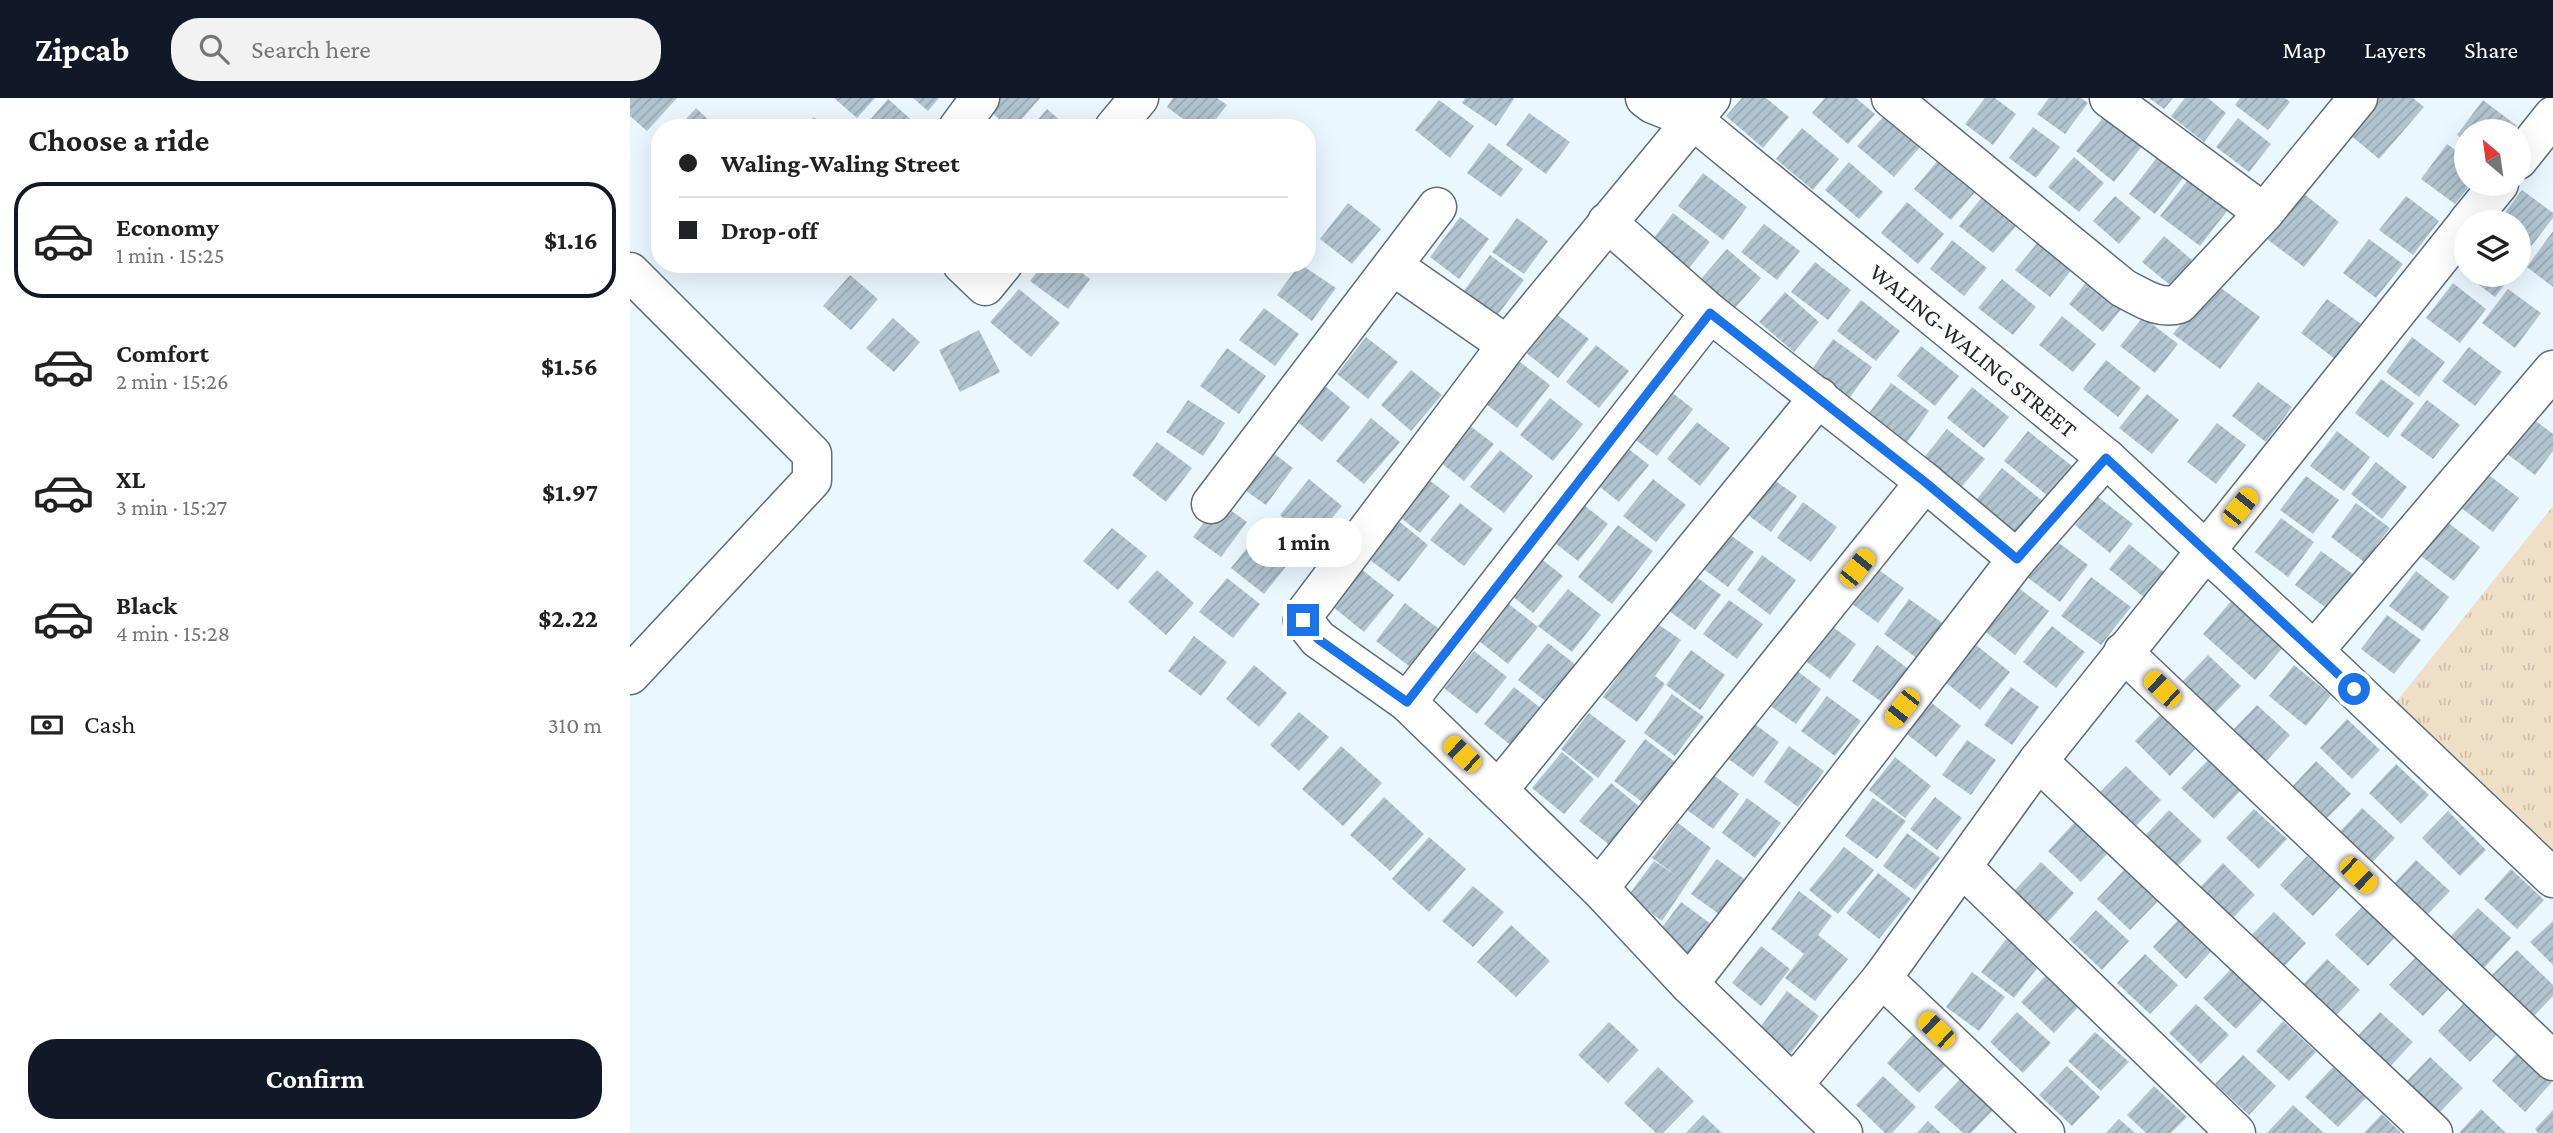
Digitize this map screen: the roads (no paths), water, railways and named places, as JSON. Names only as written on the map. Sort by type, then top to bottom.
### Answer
[{"type":"street","points":[[965,119],[980,98]]},
{"type":"street","points":[[1122,119],[1139,98]]},
{"type":"street","name":"WALING-WALING STREET","points":[[1645,98],[1653,104],[1695,105],[2106,458],[2553,878]]},
{"type":"street","points":[[1891,98],[2123,288],[2153,304],[2168,307],[2179,304],[2264,213],[2349,101]]},
{"type":"street","points":[[2109,98],[2264,213]]},
{"type":"street","points":[[1695,105],[1607,222],[1507,345],[1306,612],[1303,620],[1318,639],[1407,702],[1499,789],[1599,888],[1689,984],[1843,1133]]},
{"type":"street","points":[[2531,144],[2553,116]]},
{"type":"street","points":[[2478,210],[2489,196]]},
{"type":"street","points":[[1211,504],[1437,207]]},
{"type":"street","points":[[1607,222],[1710,313],[1819,397],[2017,559]]},
{"type":"street","points":[[1794,1084],[1882,978],[2038,761],[2123,652],[2454,240]]},
{"type":"street","points":[[1393,266],[1507,345]]},
{"type":"street","points":[[630,272],[812,454],[813,480],[634,663]]},
{"type":"street","points":[[971,273],[985,286],[996,273]]},
{"type":"street","points":[[1407,702],[1710,313]]},
{"type":"street","points":[[2314,651],[2553,370]]},
{"type":"street","points":[[1499,789],[1819,397]]},
{"type":"street","points":[[1689,984],[2017,559],[2106,458]]},
{"type":"street","points":[[1599,888],[1925,482]]},
{"type":"street","points":[[2123,652],[2553,1061]]},
{"type":"street","points":[[2038,761],[2433,1133]]},
{"type":"street","points":[[1962,867],[2236,1133]]},
{"type":"street","points":[[1882,978],[2045,1133]]}]
